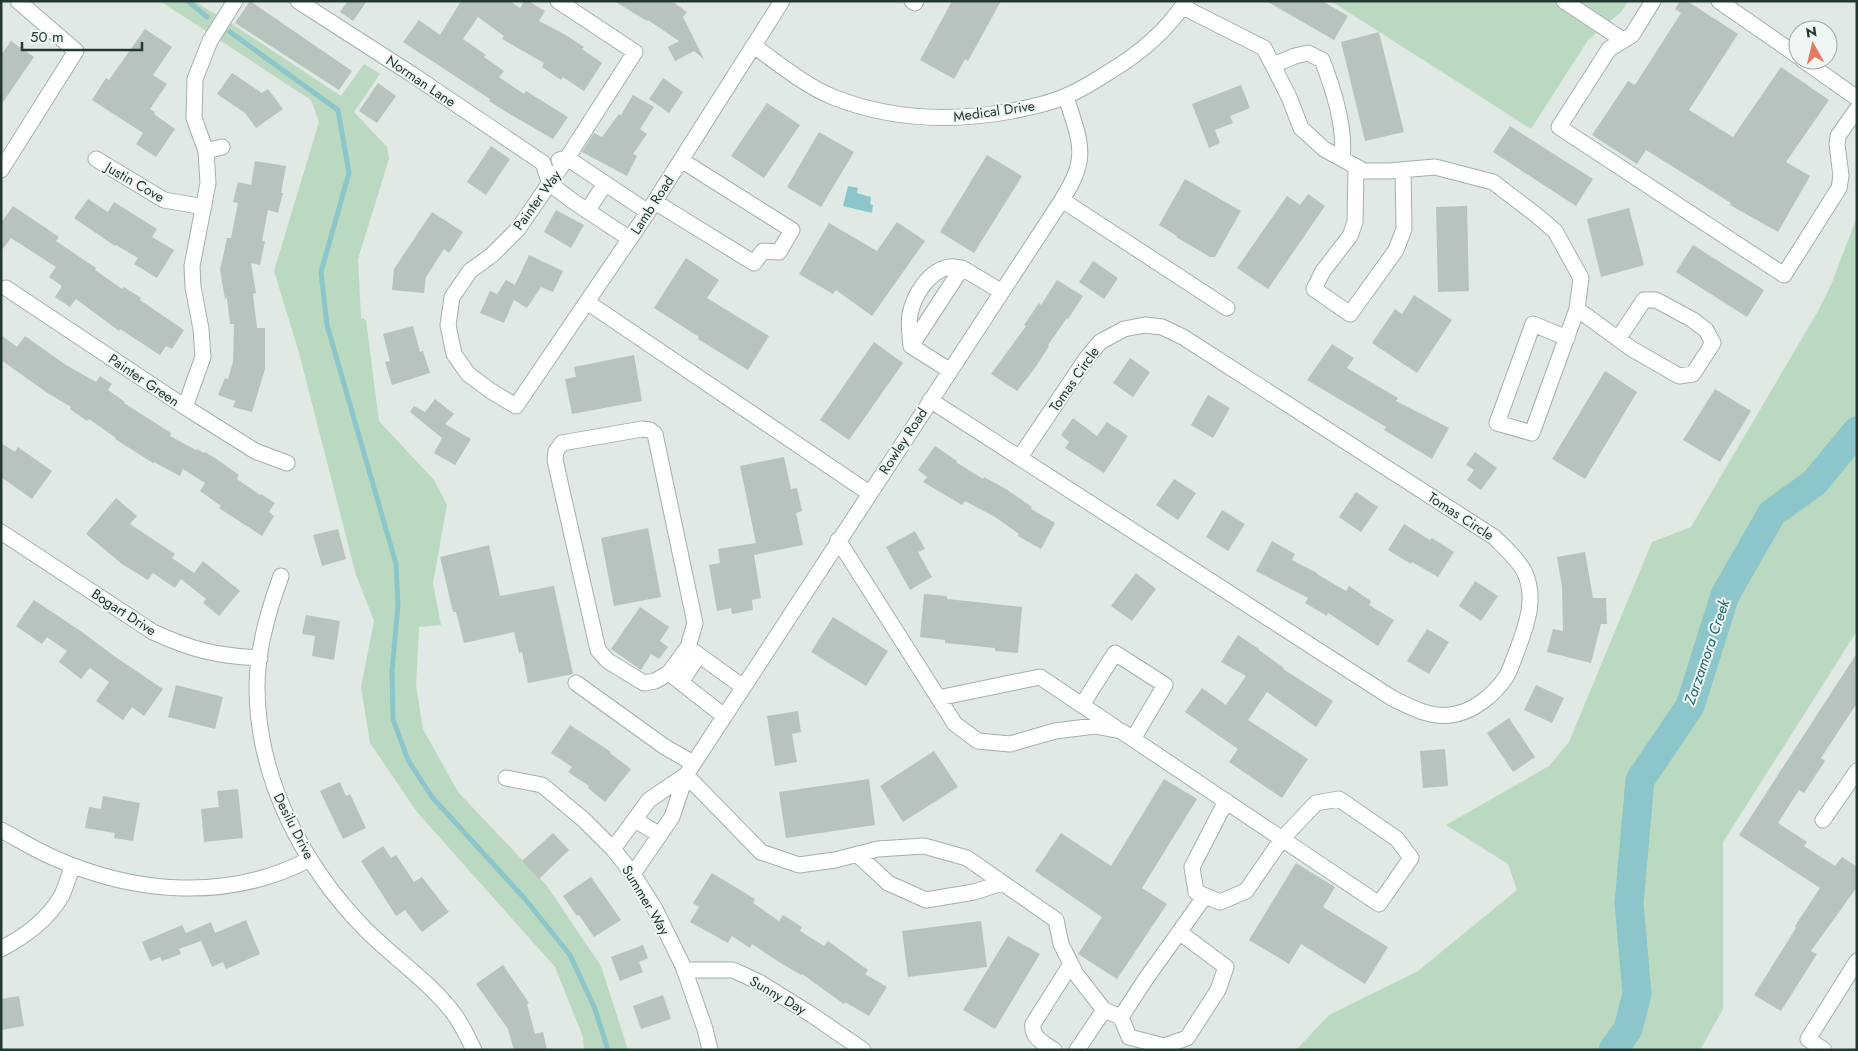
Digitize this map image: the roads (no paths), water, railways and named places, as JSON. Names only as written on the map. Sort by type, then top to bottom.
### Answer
[{"type":"street","points":[[1,170],[76,51],[18,1]]},
{"type":"street","points":[[185,408],[203,357],[201,329],[193,287],[192,266],[208,183],[206,151],[194,118],[195,79],[210,41],[236,1]]},
{"type":"street","name":"Norman Lane","points":[[298,1],[413,75],[543,163]]},
{"type":"street","name":"Painter Way","points":[[516,406],[468,374],[454,354],[448,325],[452,297],[470,270],[492,255],[518,229],[550,184],[635,52],[558,1]]},
{"type":"street","name":"Lamb Road","points":[[516,406],[652,207],[782,1]]},
{"type":"street","points":[[912,1],[915,3],[916,1]]},
{"type":"street","points":[[1564,1],[1623,40]]},
{"type":"street","points":[[1653,1],[1632,35],[1609,50],[1559,127],[1784,275],[1839,188],[1841,176],[1837,144],[1838,136],[1857,109]]},
{"type":"street","points":[[1719,1],[1788,49]]},
{"type":"street","points":[[1184,4],[1264,48],[1289,97],[1300,128],[1324,149],[1364,171],[1435,167],[1493,182],[1555,232],[1581,278],[1577,309],[1567,338],[1532,433],[1497,423],[1533,324],[1567,338]]},
{"type":"street","name":"Medical Drive","points":[[754,46],[802,80],[832,96],[862,106],[892,114],[923,118],[986,116],[1040,105],[1066,96],[1125,63],[1154,41],[1184,4]]},
{"type":"street","points":[[1273,66],[1295,56],[1308,53],[1322,60],[1331,83],[1340,127],[1343,148],[1342,159]]},
{"type":"street","points":[[1817,70],[1857,98]]},
{"type":"street","name":"Rowley Road","points":[[633,874],[672,817],[689,769],[1072,183],[1080,160],[1079,141],[1066,96]]},
{"type":"street","points":[[206,151],[222,147]]},
{"type":"street","points":[[630,240],[550,184],[543,163],[567,158],[605,184],[652,207],[754,263],[763,252],[779,252],[792,230],[682,160]]},
{"type":"street","name":"Justin Cove","points":[[96,159],[164,200],[204,207]]},
{"type":"street","points":[[1356,167],[1355,222],[1350,236],[1323,271],[1314,289],[1350,314],[1396,250],[1404,228],[1404,170]]},
{"type":"street","points":[[587,211],[605,184]]},
{"type":"street","points":[[1062,200],[1227,308]]},
{"type":"street","points":[[911,346],[909,330],[910,313],[918,293],[927,280],[936,272],[950,267],[962,268],[1002,292]]},
{"type":"street","points":[[911,346],[962,268]]},
{"type":"street","name":"Painter Green","points":[[6,288],[185,408],[254,451],[287,462]]},
{"type":"street","points":[[1577,309],[1632,350],[1679,376],[1693,374],[1713,343],[1706,330],[1693,320],[1656,300],[1644,300],[1618,339]]},
{"type":"street","points":[[587,302],[869,493]]},
{"type":"street","name":"Tomas Circle","points":[[930,400],[1392,698],[1421,712],[1449,716],[1466,711],[1485,700],[1506,677],[1530,614],[1530,589],[1524,571],[1513,556],[1494,537],[1183,337],[1162,327],[1145,325],[1124,329],[1100,342],[1086,359],[1020,457]]},
{"type":"street","points":[[911,346],[950,370]]},
{"type":"street","points":[[681,682],[694,651],[695,623],[655,434],[650,430],[642,429],[562,443],[556,452],[555,460],[598,650],[608,661],[644,683],[655,681],[669,673],[694,651]]},
{"type":"street","name":"Bogart Drive","points":[[1,532],[153,632],[204,652],[226,657],[260,658]]},
{"type":"street","points":[[838,540],[955,724],[978,741],[1010,744],[1055,731],[1094,726],[1127,735]]},
{"type":"street","name":"Desilu Drive","points":[[281,576],[268,615],[257,687],[262,738],[271,778],[284,810],[310,859],[342,903],[360,924],[451,1010],[474,1050]]},
{"type":"street","points":[[694,651],[743,687]]},
{"type":"street","points":[[1082,705],[1115,653],[1165,685],[1127,735]]},
{"type":"street","points":[[669,673],[724,716]]},
{"type":"street","points":[[938,698],[1040,677],[1226,801],[1282,839],[1378,904],[1411,858],[1397,839],[1339,799],[1316,803],[1282,839],[1246,891],[1220,902],[1196,892],[1192,867],[1226,801]]},
{"type":"street","points":[[576,683],[665,747],[689,769],[761,852],[799,866],[835,860],[878,849],[924,846],[967,858],[1056,920],[1061,944],[1076,974],[1104,1010],[1120,1017],[1129,1037],[1164,1046],[1187,1038],[1218,990],[1226,967],[1180,932]]},
{"type":"street","name":"Rowley Road","points":[[613,849],[649,800],[689,769]]},
{"type":"street","points":[[1823,820],[1857,771]]},
{"type":"street","name":"Summer Way","points":[[506,778],[542,785],[584,820],[613,849],[633,874],[655,910],[684,970],[705,1029],[710,1050]]},
{"type":"street","points":[[635,820],[660,835]]},
{"type":"street","points":[[1,830],[73,866],[132,884],[164,888],[223,886],[282,872],[310,859]]},
{"type":"street","points":[[858,855],[888,883],[926,900],[974,892],[1002,883]]},
{"type":"street","points":[[1,949],[22,938],[54,907],[73,866]]},
{"type":"street","points":[[1120,1017],[1144,980],[1205,896]]},
{"type":"street","points":[[1820,1049],[1808,1038],[1857,961]]},
{"type":"street","points":[[1054,1050],[1036,1037],[1032,1030],[1033,1024],[1071,964]]},
{"type":"street","name":"Sunny Day","points":[[684,970],[732,970],[759,982],[863,1050]]},
{"type":"street","points":[[1076,1050],[1104,1010]]},
{"type":"water","points":[[848,186],[858,188],[857,193],[871,197],[872,213],[843,206]]},
{"type":"waterway","points":[[188,1],[207,17]]},
{"type":"waterway","points":[[230,32],[338,110],[349,173],[321,272],[327,325],[396,564],[398,605],[392,671],[393,719],[408,760],[432,797],[525,899],[570,955],[595,1009],[608,1050]]},
{"type":"waterway","name":"Zarzamora Creek","points":[[1613,1050],[1628,1029],[1637,994],[1629,903],[1640,780],[1690,706],[1725,595],[1772,513],[1814,483],[1857,431]]}]
